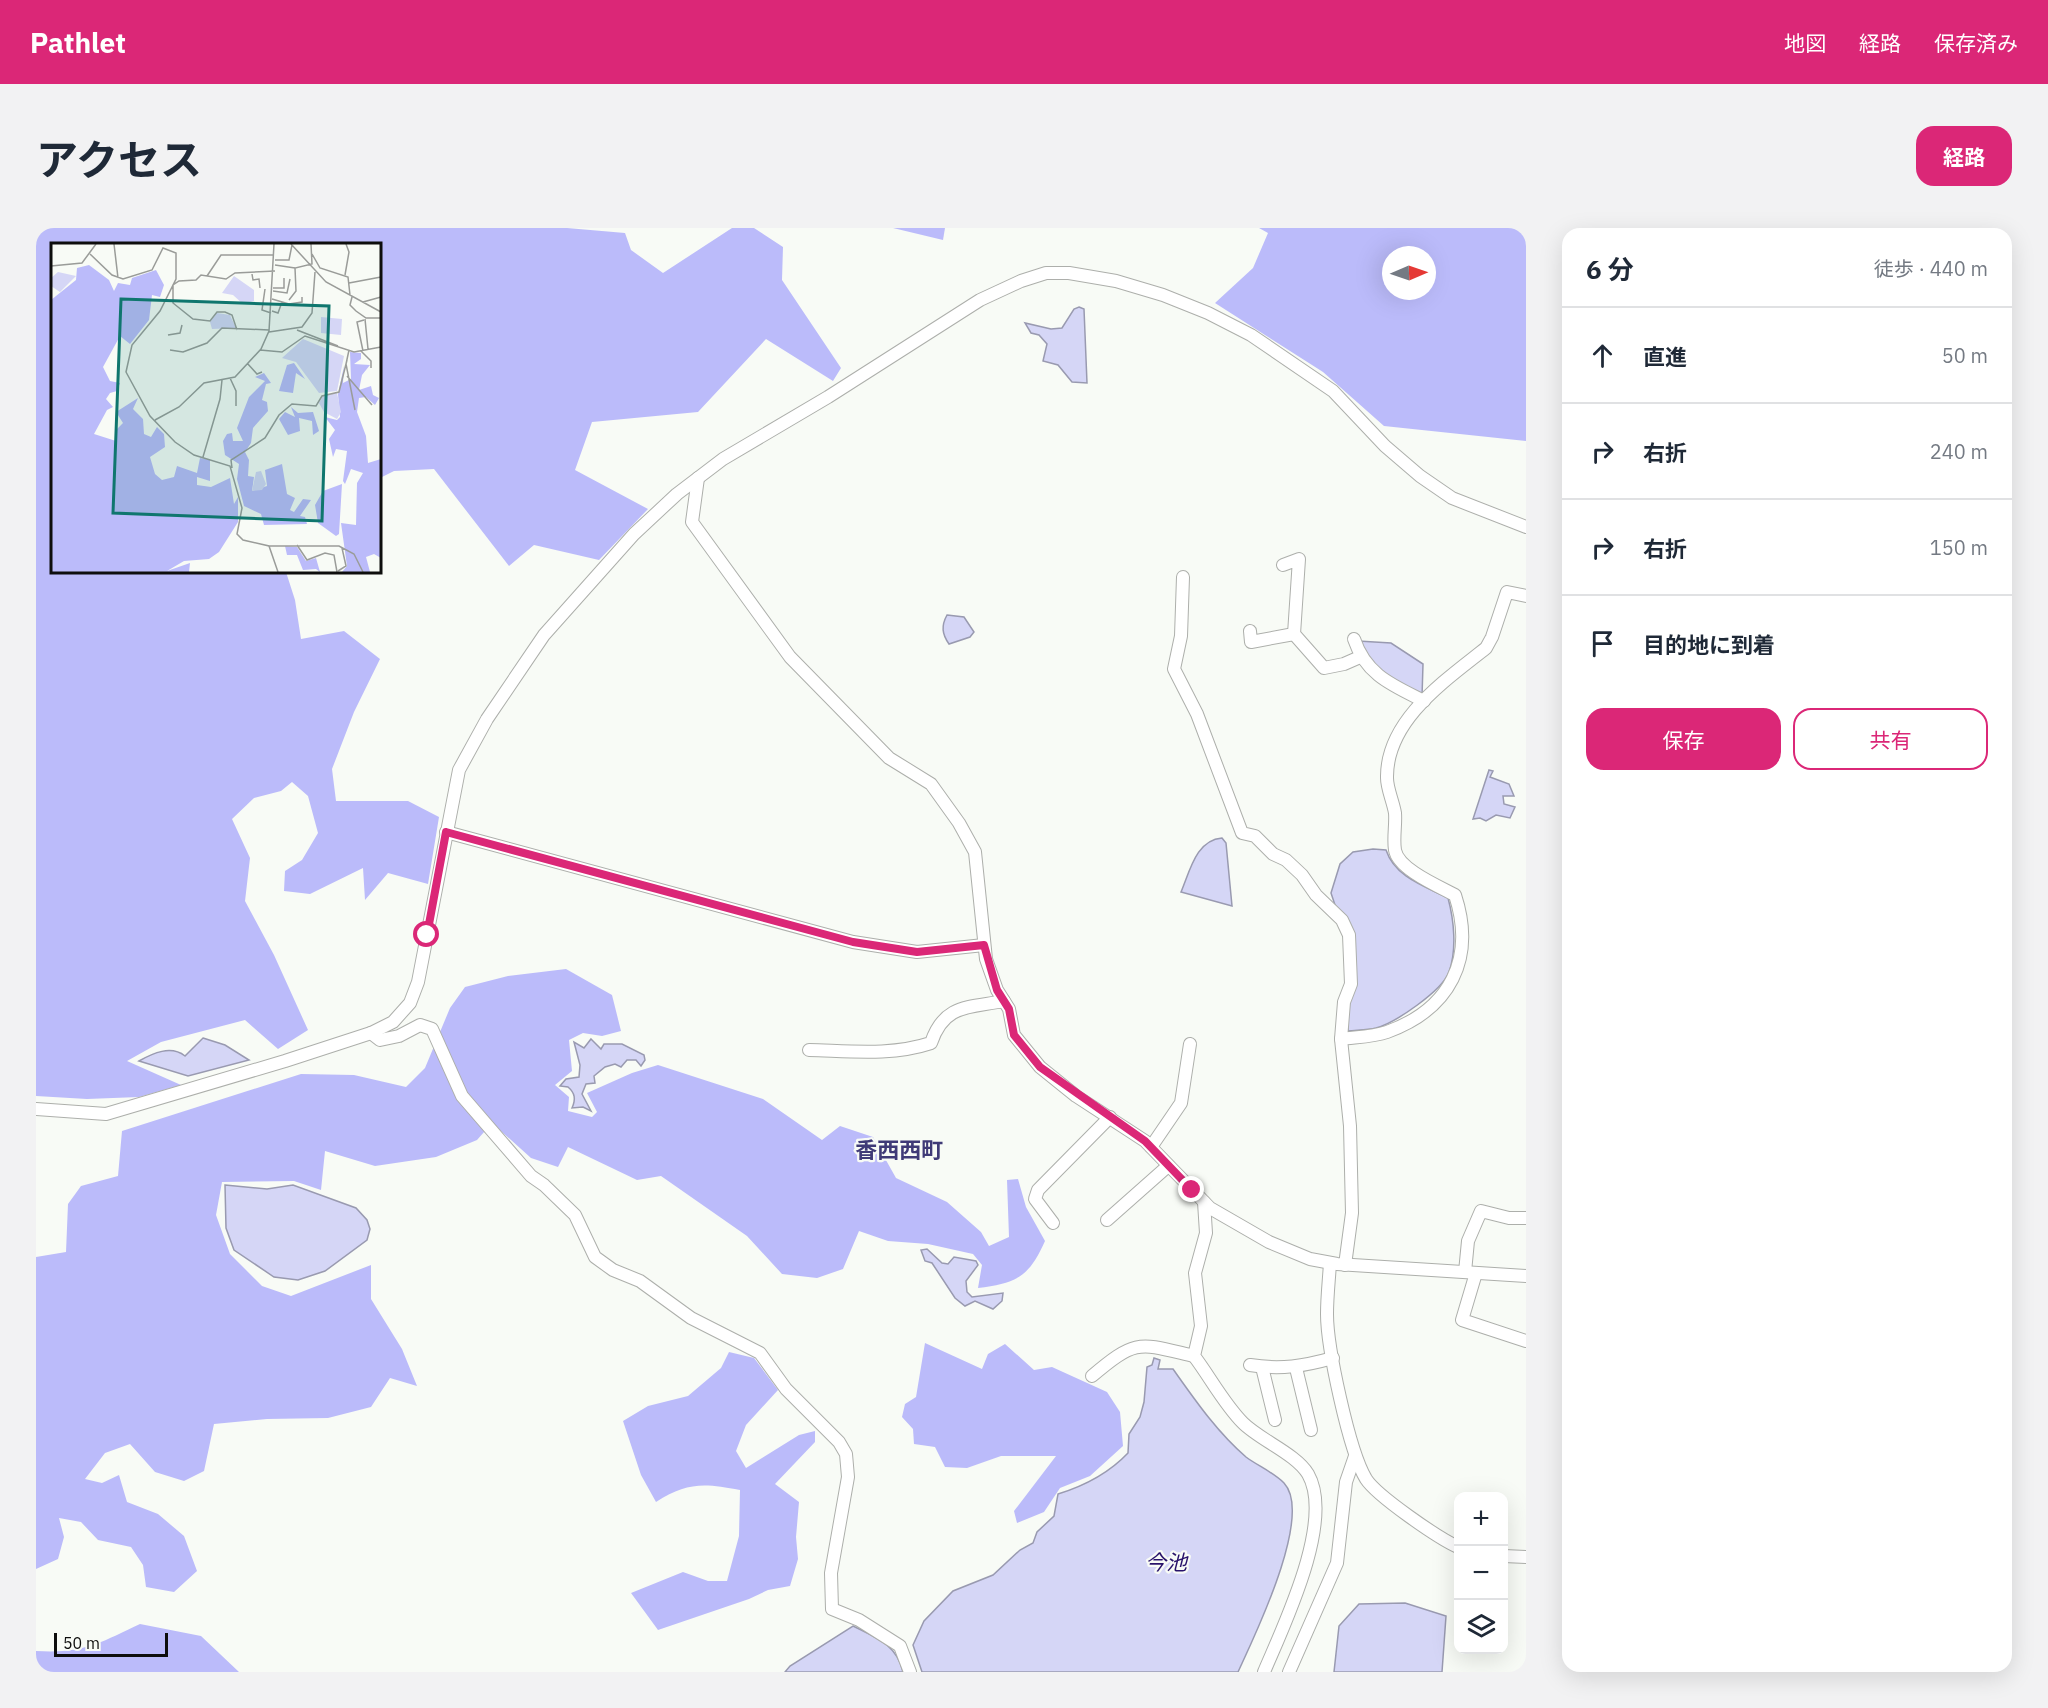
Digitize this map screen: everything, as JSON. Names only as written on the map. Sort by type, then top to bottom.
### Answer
[{"type":"street","points":[[36,1109],[106,1114],[188,1091],[370,1033],[393,1022],[410,1002],[418,982],[459,770],[487,718],[544,635],[634,534],[723,459],[828,397],[980,300],[1046,273],[1069,273],[1116,282],[1162,295],[1208,313],[1251,335],[1333,391],[1385,446],[1420,476],[1452,498],[1526,527]]},
{"type":"street","points":[[698,478],[692,522],[790,657],[889,758],[931,784],[959,823],[975,852],[984,945],[997,990],[1009,1009],[1014,1035],[1040,1067],[1151,1147],[1210,1208],[1269,1242],[1310,1259],[1345,1265],[1526,1276]]},
{"type":"street","points":[[1283,565],[1299,559],[1294,634],[1324,668],[1360,657]]},
{"type":"street","points":[[1183,578],[1181,636],[1174,669],[1197,714],[1242,833],[1255,836],[1272,854],[1286,860],[1302,875],[1316,895],[1342,920],[1349,935],[1351,984],[1344,1002],[1341,1039],[1350,1126],[1352,1213],[1345,1265]]},
{"type":"street","points":[[1341,1039],[1384,1033],[1401,1026],[1439,999],[1455,979],[1461,950],[1460,911],[1455,895],[1401,864],[1395,851],[1395,814],[1387,778],[1390,752],[1401,731],[1424,701],[1486,648],[1492,637],[1506,592],[1526,596]]},
{"type":"street","points":[[1250,631],[1251,642],[1294,634]]},
{"type":"street","points":[[1354,639],[1360,657],[1373,672],[1424,701]]},
{"type":"street","points":[[446,832],[853,942],[917,952],[984,945]]},
{"type":"street","points":[[809,1050],[892,1052],[915,1048],[931,1043],[941,1020],[952,1012],[1004,1001]]},
{"type":"street","points":[[370,1033],[381,1040],[399,1036],[420,1025],[432,1029],[462,1096],[531,1176],[544,1185],[575,1215],[595,1257],[613,1270],[640,1281],[691,1318],[760,1353],[786,1389],[839,1442],[846,1454],[848,1477],[831,1573],[832,1609],[858,1620],[900,1646],[910,1672]]},
{"type":"street","points":[[1151,1147],[1181,1104],[1190,1044]]},
{"type":"street","points":[[1053,1223],[1035,1198],[1038,1190],[1110,1117]]},
{"type":"street","points":[[1107,1220],[1168,1166]]},
{"type":"street","points":[[1194,1356],[1201,1326],[1195,1273],[1206,1233],[1204,1202]]},
{"type":"street","points":[[1526,1218],[1509,1218],[1481,1211],[1468,1241],[1471,1272],[1462,1320],[1526,1341]]},
{"type":"street","points":[[1330,1263],[1327,1315],[1333,1358],[1355,1456],[1367,1480],[1377,1492],[1454,1543]]},
{"type":"street","points":[[1092,1376],[1120,1352],[1145,1344],[1194,1356],[1243,1423],[1308,1473],[1314,1491],[1315,1510],[1305,1572],[1264,1672]]},
{"type":"street","points":[[1275,1420],[1256,1366],[1296,1368],[1333,1358]]},
{"type":"street","points":[[1296,1368],[1311,1430]]},
{"type":"street","points":[[1289,1672],[1337,1563],[1346,1482],[1355,1456]]},
{"type":"street","points":[[1508,1556],[1526,1557]]},
{"type":"shaded area","points":[[36,228],[567,228],[625,233],[631,250],[663,273],[732,228],[754,228],[783,247],[782,280],[841,368],[833,381],[766,339],[698,412],[592,422],[575,470],[648,509],[599,560],[534,545],[509,566],[434,469],[394,471],[381,478],[381,243],[51,243],[51,573],[286,573],[295,600],[301,639],[344,631],[380,659],[354,712],[332,769],[336,801],[408,801],[439,817],[428,884],[388,873],[365,900],[363,868],[310,894],[284,891],[285,871],[302,860],[318,833],[308,796],[292,782],[281,791],[254,798],[232,819],[250,858],[245,901],[274,955],[308,1030],[278,1049],[245,1020],[161,1042],[127,1061],[181,1085],[139,1097],[87,1099],[36,1096]]},
{"type":"shaded area","points":[[893,228],[945,228],[943,240]]},
{"type":"shaded area","points":[[1259,228],[1526,228],[1526,441],[1384,426],[1323,372],[1215,303],[1253,268],[1268,233]]},
{"type":"shaded area","points":[[566,969],[612,995],[621,1031],[602,1036],[583,1033],[569,1040],[572,1071],[555,1085],[569,1097],[568,1111],[592,1117],[597,1112],[587,1093],[632,1073],[658,1065],[763,1099],[822,1140],[840,1126],[873,1137],[896,1178],[947,1202],[981,1232],[989,1246],[1009,1237],[1007,1180],[1018,1179],[1026,1207],[1045,1241],[1033,1263],[1020,1276],[1012,1280],[1003,1284],[978,1288],[982,1265],[973,1254],[928,1244],[888,1241],[859,1231],[843,1269],[817,1278],[782,1274],[747,1236],[661,1176],[637,1180],[568,1147],[558,1167],[531,1158],[492,1123],[477,1140],[436,1157],[375,1166],[325,1151],[321,1190],[294,1181],[222,1182],[216,1215],[230,1254],[262,1286],[291,1296],[371,1265],[371,1299],[402,1349],[417,1386],[390,1378],[371,1407],[328,1418],[267,1419],[214,1424],[204,1471],[184,1481],[155,1472],[130,1444],[105,1453],[85,1479],[102,1483],[119,1475],[127,1502],[158,1514],[184,1536],[197,1571],[174,1592],[146,1587],[143,1565],[131,1547],[98,1540],[81,1522],[59,1518],[64,1537],[58,1559],[36,1569],[36,1257],[66,1252],[68,1204],[81,1186],[118,1176],[122,1131],[301,1074],[354,1075],[406,1087],[425,1068],[450,1008],[465,987],[508,976]]},
{"type":"shaded area","points":[[925,1343],[982,1369],[988,1354],[1005,1344],[1034,1370],[1052,1367],[1107,1392],[1120,1412],[1123,1446],[1090,1476],[1060,1488],[1044,1512],[1017,1523],[1014,1511],[1056,1456],[1001,1456],[967,1468],[945,1467],[935,1447],[914,1444],[913,1429],[902,1417],[905,1404],[916,1397]]},
{"type":"shaded area","points":[[729,1352],[754,1358],[778,1390],[746,1425],[736,1451],[746,1468],[799,1435],[815,1431],[815,1442],[775,1484],[799,1502],[796,1537],[798,1559],[790,1586],[768,1590],[749,1599],[658,1630],[631,1593],[683,1572],[708,1581],[727,1581],[739,1536],[740,1490],[706,1485],[696,1486],[667,1495],[656,1502],[641,1475],[623,1421],[648,1406],[688,1396],[721,1368]]},
{"type":"shaded area","points":[[140,1624],[201,1636],[239,1672],[36,1672],[36,1651],[79,1649],[102,1642]]},
{"type":"water","points":[[1079,307],[1084,309],[1087,383],[1072,382],[1058,365],[1043,361],[1047,344],[1039,335],[1031,333],[1025,323],[1051,329],[1062,328],[1074,309]]},
{"type":"water","points":[[947,615],[964,617],[974,632],[970,637],[949,644],[943,630]]},
{"type":"water","points":[[1358,641],[1391,643],[1423,664],[1422,697],[1375,670]]},
{"type":"water","points":[[1489,770],[1493,771],[1490,777],[1509,784],[1514,796],[1503,796],[1504,804],[1515,807],[1510,818],[1496,815],[1486,821],[1480,818],[1473,819]]},
{"type":"water","points":[[1222,838],[1226,843],[1232,906],[1181,892],[1200,850],[1213,840]]},
{"type":"water","points":[[1386,850],[1390,859],[1403,874],[1448,898],[1453,925],[1452,963],[1445,980],[1428,997],[1406,1013],[1373,1029],[1348,1031],[1348,1002],[1355,965],[1331,893],[1340,864],[1353,852]]},
{"type":"water","points":[[203,1038],[225,1045],[249,1060],[188,1076],[139,1061],[156,1053],[168,1051],[185,1056]]},
{"type":"water","points":[[591,1039],[601,1049],[604,1044],[622,1044],[644,1055],[645,1060],[641,1066],[636,1060],[627,1060],[621,1067],[615,1064],[605,1067],[594,1076],[595,1083],[586,1084],[582,1094],[591,1111],[583,1107],[572,1108],[574,1099],[572,1092],[568,1087],[560,1086],[566,1079],[579,1077],[580,1065],[574,1042],[584,1048]]},
{"type":"water","points":[[225,1185],[267,1189],[293,1185],[356,1208],[367,1220],[370,1229],[367,1240],[325,1271],[298,1280],[274,1277],[234,1250],[226,1228]]},
{"type":"water","points":[[927,1249],[942,1263],[948,1264],[954,1257],[976,1261],[978,1265],[966,1281],[967,1292],[972,1297],[1003,1293],[1002,1301],[993,1309],[975,1301],[965,1306],[955,1298],[932,1263],[925,1261],[921,1250]]},
{"type":"water","name":"今池","points":[[1154,1358],[1160,1360],[1158,1369],[1173,1369],[1225,1437],[1246,1457],[1284,1483],[1291,1499],[1292,1521],[1287,1548],[1267,1605],[1238,1672],[922,1672],[913,1645],[924,1621],[953,1591],[993,1575],[1020,1550],[1033,1543],[1037,1532],[1054,1516],[1058,1494],[1096,1478],[1128,1453],[1129,1434],[1140,1417],[1144,1402],[1147,1367],[1152,1365]]},
{"type":"water","points":[[1405,1603],[1446,1616],[1442,1672],[1334,1672],[1339,1626],[1359,1604]]},
{"type":"water","points":[[853,1626],[885,1643],[896,1655],[903,1672],[785,1672],[790,1666]]},
{"type":"district","name":"香西西町","points":[[899,1149]]},
{"type":"route","points":[[427,935],[446,832],[853,942],[917,952],[984,945],[986,959],[997,990],[1009,1009],[1014,1035],[1040,1067],[1076,1096],[1145,1141],[1192,1190]]}]
